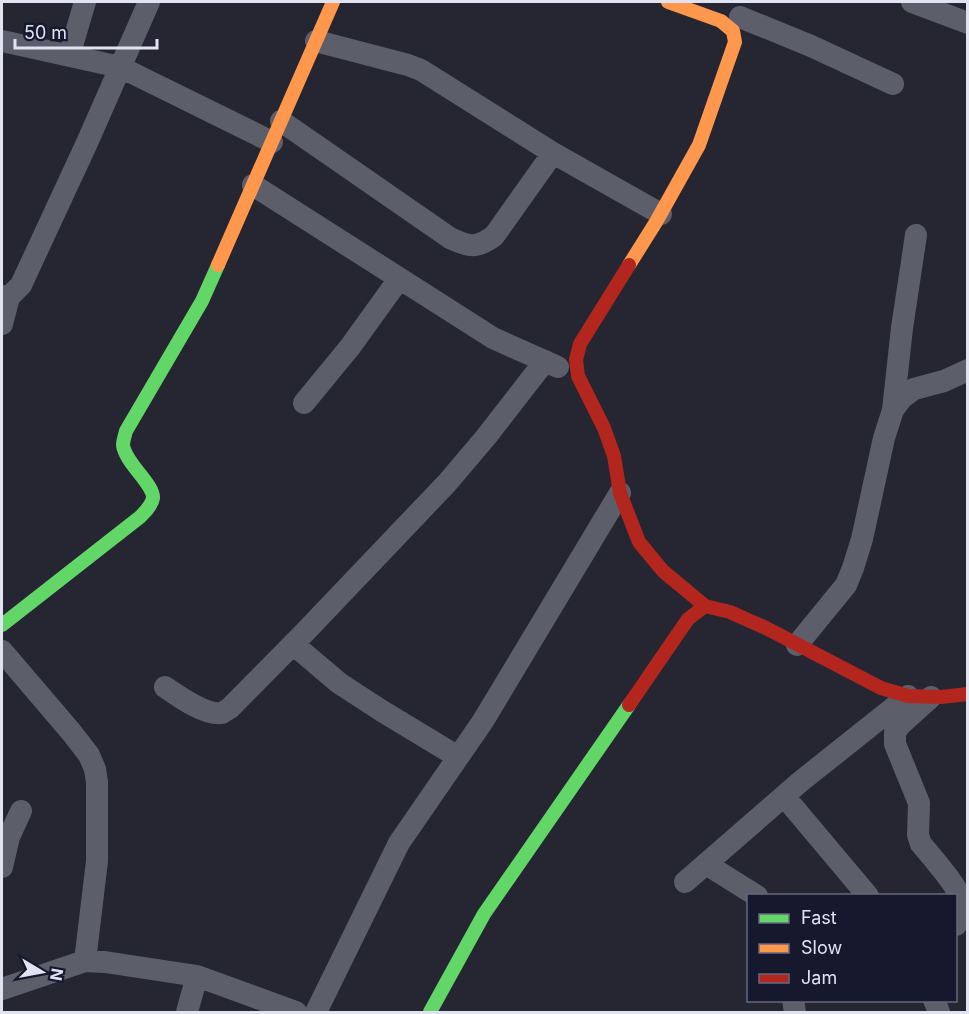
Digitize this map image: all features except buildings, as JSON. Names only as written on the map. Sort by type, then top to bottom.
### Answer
[{"type":"street","points":[[69,56],[85,2]]},
{"type":"street","points":[[2,324],[5,297],[21,285],[149,2]]},
{"type":"street","points":[[2,625],[108,543],[148,508],[153,498],[151,489],[127,456],[123,444],[126,431],[202,301],[333,2]]},
{"type":"street","points":[[668,2],[721,21],[740,16],[894,84]]},
{"type":"street","points":[[912,2],[968,23]]},
{"type":"street","points":[[740,16],[735,42],[699,145],[661,214],[580,344],[576,360],[578,376],[611,447],[620,493],[639,542],[663,572],[705,606],[730,612],[881,688],[908,696],[968,694]]},
{"type":"street","points":[[2,41],[120,67],[276,132],[450,238],[472,246],[484,243],[494,236],[553,153]]},
{"type":"street","points":[[316,41],[421,70],[553,153],[661,214]]},
{"type":"street","points":[[253,185],[493,338],[578,376]]},
{"type":"street","points":[[797,645],[846,585],[862,539],[893,410],[916,235]]},
{"type":"street","points":[[304,403],[350,347],[399,279]]},
{"type":"street","points":[[165,687],[195,706],[212,712],[222,713],[238,700],[447,483],[545,361]]},
{"type":"street","points":[[893,410],[902,398],[914,389],[944,381],[968,370]]},
{"type":"street","points":[[316,1012],[399,843],[483,721],[620,493]]},
{"type":"street","points":[[430,1012],[484,914],[688,619],[705,606]]},
{"type":"street","points":[[293,644],[339,683],[458,757]]},
{"type":"street","points":[[2,651],[89,755],[96,769],[97,861],[86,960]]},
{"type":"street","points":[[685,882],[784,796],[908,696]]},
{"type":"street","points":[[931,697],[900,725],[895,732],[895,744],[920,803],[918,834],[921,843],[958,890],[964,905],[963,915],[957,924]]},
{"type":"street","points":[[784,796],[866,894]]},
{"type":"street","points":[[2,867],[9,837],[21,811]]},
{"type":"street","points":[[706,864],[754,894]]},
{"type":"street","points":[[2,989],[86,960],[197,976],[296,1012]]},
{"type":"street","points":[[187,1012],[197,976]]},
{"type":"traffic: fast","points":[[2,625],[140,517],[150,506],[153,498],[152,492],[125,452],[123,445],[126,431],[202,301],[218,265]]},
{"type":"traffic: fast","points":[[430,1012],[484,914],[629,705]]},
{"type":"traffic: slow","points":[[218,265],[333,2]]},
{"type":"traffic: slow","points":[[629,265],[699,145],[735,42],[733,31],[721,21],[668,2]]},
{"type":"traffic: jam","points":[[629,265],[580,344],[576,360],[578,376],[604,428],[614,456],[620,493],[639,542],[663,571],[705,606]]},
{"type":"traffic: jam","points":[[629,705],[688,619],[705,606],[730,612],[766,628],[881,688],[908,696],[941,697],[968,694]]}]
